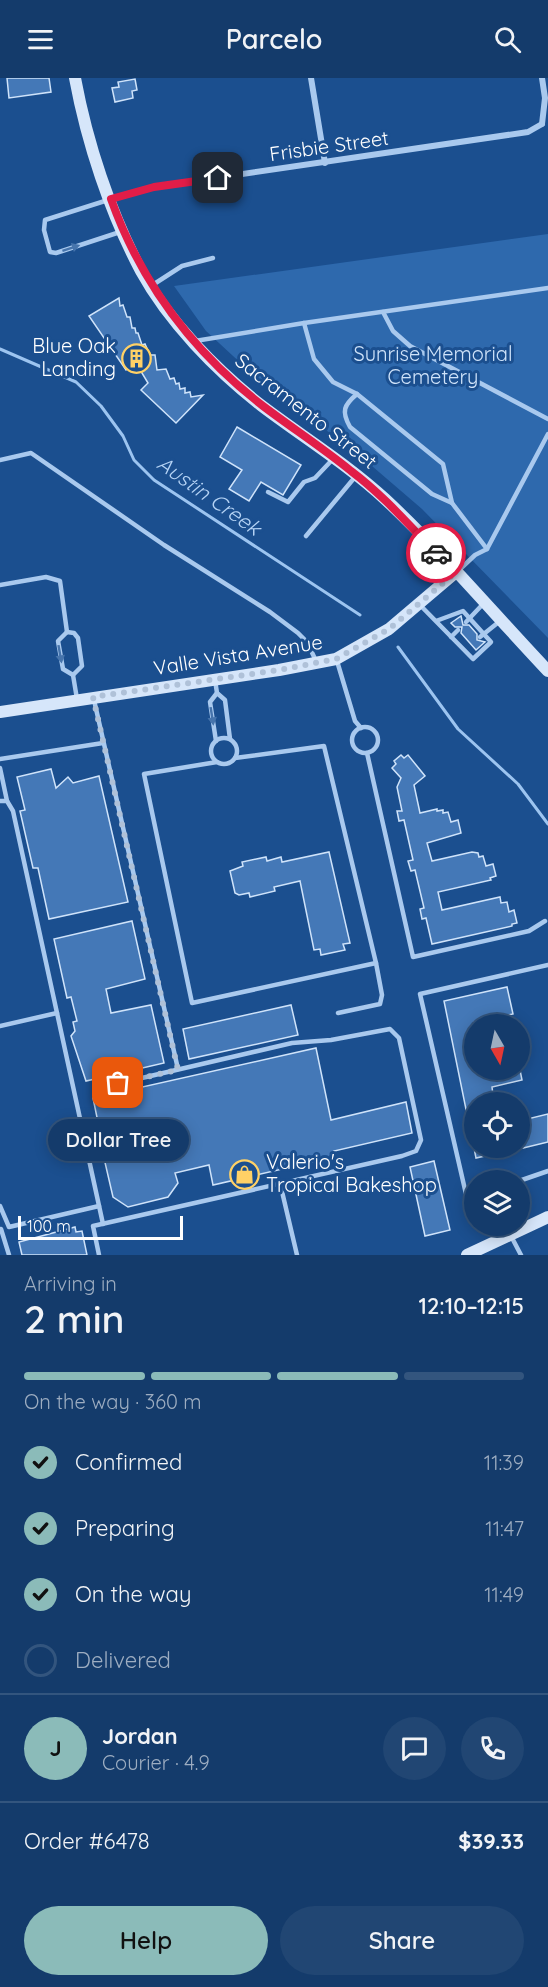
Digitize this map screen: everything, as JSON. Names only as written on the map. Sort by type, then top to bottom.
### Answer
[{"type":"main road","name":"Sacramento Street","points":[[75,78],[83,122],[122,231],[151,286],[193,341],[262,405],[386,500],[548,670]]},
{"type":"main road","name":"Valle Vista Avenue","points":[[0,712],[215,680],[336,659],[389,629],[455,573]]},
{"type":"main road","points":[[530,1226],[548,1217]]},
{"type":"main road","points":[[467,1255],[511,1236]]},
{"type":"street","points":[[311,78],[325,163]]},
{"type":"street","points":[[542,78],[545,98],[542,124],[548,129]]},
{"type":"street","name":"Frisbie Street","points":[[111,199],[154,187],[528,132],[542,124]]},
{"type":"lane","points":[[111,199],[45,220],[44,230],[50,252],[56,253],[122,231]]},
{"type":"lane","points":[[151,286],[182,266],[213,258]]},
{"type":"lane","points":[[193,341],[548,288]]},
{"type":"lane","points":[[383,312],[393,331],[410,346],[548,419]]},
{"type":"lane","points":[[304,323],[315,359],[333,382],[357,393],[443,464],[452,503],[487,549]]},
{"type":"lane","points":[[357,393],[345,404],[343,415],[350,427],[432,494],[452,503]]},
{"type":"lane","points":[[455,573],[475,555],[487,549],[548,434]]},
{"type":"lane","points":[[0,460],[31,453],[164,545],[270,612],[307,642],[318,663]]},
{"type":"lane","points":[[268,492],[288,502],[304,482],[315,478],[334,458]]},
{"type":"lane","points":[[306,536],[356,475]]},
{"type":"lane","points":[[0,585],[46,577],[60,581],[68,632]]},
{"type":"lane","points":[[419,604],[473,659],[491,642],[467,620],[463,611],[436,621]]},
{"type":"lane","points":[[467,620],[483,604]]},
{"type":"lane","points":[[482,636],[500,621]]},
{"type":"lane","points":[[451,637],[458,630]]},
{"type":"lane","points":[[73,675],[82,666],[78,638],[74,633],[68,632],[58,640],[63,669],[73,675],[78,699]]},
{"type":"lane","points":[[465,651],[472,645]]},
{"type":"lane","points":[[336,659],[355,722],[361,728],[374,731],[378,738],[376,747],[367,753],[358,751],[353,745],[353,737],[361,728]]},
{"type":"lane","points":[[215,680],[217,693],[225,700],[230,739]]},
{"type":"lane","points":[[217,693],[210,702],[216,741],[211,752],[218,762]]},
{"type":"lane","points":[[93,697],[178,1070]]},
{"type":"lane","points":[[216,741],[223,737],[230,739],[237,747],[235,758]]},
{"type":"lane","points":[[0,759],[104,743]]},
{"type":"lane","points":[[338,1013],[380,1004],[382,995],[375,963],[324,746],[235,758],[229,763],[218,762],[144,774],[192,1003],[375,963]]},
{"type":"lane","points":[[367,753],[413,957],[529,931],[545,921]]},
{"type":"lane","points":[[0,768],[7,801],[13,811],[104,1224]]},
{"type":"lane","points":[[0,801],[7,801]]},
{"type":"lane","points":[[464,1185],[420,994],[548,965]]},
{"type":"lane","points":[[0,1026],[57,1013]]},
{"type":"lane","points":[[99,1088],[292,1043],[331,1040],[380,1029],[396,1033],[420,1136],[416,1151],[93,1227],[99,1255]]},
{"type":"lane","points":[[530,1177],[548,1171]]},
{"type":"lane","points":[[280,1183],[297,1255]]},
{"type":"lane","points":[[0,1206],[9,1227]]},
{"type":"lane","points":[[9,1255],[0,1228],[99,1206]]},
{"type":"lane","points":[[511,1236],[521,1255]]},
{"type":"green space","name":"Sunrise Memorial Cemetery","points":[[548,234],[548,638],[422,509],[358,454],[259,380],[206,331],[174,286]]},
{"type":"building","points":[[7,78],[49,78],[51,92],[9,98]]},
{"type":"building","points":[[135,79],[137,90],[132,91],[133,98],[115,102],[112,88],[119,87],[118,82]]},
{"type":"building","name":"Blue Oak Landing","points":[[119,298],[120,306],[123,305],[127,317],[130,317],[132,328],[135,328],[138,333],[142,345],[145,344],[150,355],[155,355],[157,370],[166,369],[170,379],[174,378],[176,384],[179,383],[180,389],[185,388],[185,393],[190,392],[191,397],[203,395],[176,423],[141,390],[148,383],[136,363],[126,370],[89,316]]},
{"type":"building","points":[[237,427],[301,465],[283,495],[261,482],[249,501],[229,489],[242,470],[220,457]]},
{"type":"building","points":[[461,616],[463,625],[469,625],[477,634],[477,640],[485,642],[476,650],[461,633],[462,627],[455,627],[451,623]]},
{"type":"building","points":[[401,755],[404,758],[408,755],[425,776],[414,785],[420,813],[443,810],[443,813],[448,812],[451,822],[458,820],[461,833],[427,843],[432,861],[472,852],[478,853],[479,857],[483,856],[486,866],[493,864],[496,876],[490,878],[491,880],[438,892],[442,910],[500,897],[501,903],[507,902],[509,912],[514,910],[517,923],[432,944],[426,918],[422,919],[420,909],[424,908],[415,870],[411,871],[408,861],[413,860],[404,820],[399,821],[397,811],[402,811],[397,787],[401,778],[392,768],[396,764],[394,761]]},
{"type":"building","points":[[51,769],[56,788],[68,777],[73,783],[99,776],[128,902],[49,919],[38,868],[33,868],[20,811],[25,810],[17,777]]},
{"type":"building","points":[[329,852],[350,943],[343,944],[345,950],[321,955],[320,949],[314,950],[300,881],[274,887],[275,891],[250,897],[249,893],[239,895],[235,893],[230,871],[243,866],[242,862],[266,857],[267,861],[281,857],[282,862]]},
{"type":"building","points":[[132,921],[145,979],[106,989],[111,1013],[151,1005],[164,1063],[86,1081],[71,1036],[75,1031],[73,1022],[77,1021],[71,997],[67,998],[54,939]]},
{"type":"building","points":[[507,987],[513,1014],[464,1014],[464,1080],[522,1080],[492,1087],[493,1092],[464,1092],[464,1099],[444,1001]]},
{"type":"building","points":[[291,1005],[298,1035],[189,1059],[183,1029]]},
{"type":"building","points":[[316,1048],[331,1120],[406,1102],[412,1133],[334,1151],[335,1157],[213,1185],[209,1165],[175,1173],[178,1183],[168,1197],[128,1207],[113,1197],[97,1128],[99,1127],[93,1098]]},
{"type":"building","points":[[548,1114],[548,1142],[530,1146],[530,1118]]},
{"type":"building","points":[[434,1161],[450,1230],[425,1236],[410,1167]]},
{"type":"building","points":[[75,1227],[76,1232],[82,1231],[87,1255],[22,1255],[19,1242]]},
{"type":"waterway","name":"Austin Creek","points":[[0,349],[76,382],[101,406],[123,436],[134,460],[154,480],[360,615]]},
{"type":"waterway","name":"Austin Creek","points":[[398,647],[458,729],[518,784],[548,824]]},
{"type":"way so far","points":[[118,1083],[178,1070],[93,697],[279,670],[336,659],[389,629],[455,573],[436,553]]},
{"type":"place","name":"Blue Oak Landing","points":[[137,358]]},
{"type":"place","name":"Dollar Tree","points":[[118,1083]]},
{"type":"place","name":"Valerio's Tropical Bakeshop","points":[[245,1174]]},
{"type":"route","points":[[218,178],[154,187],[111,199],[122,231],[142,273],[165,307],[193,341],[235,383],[363,480],[386,500],[436,553]]}]
